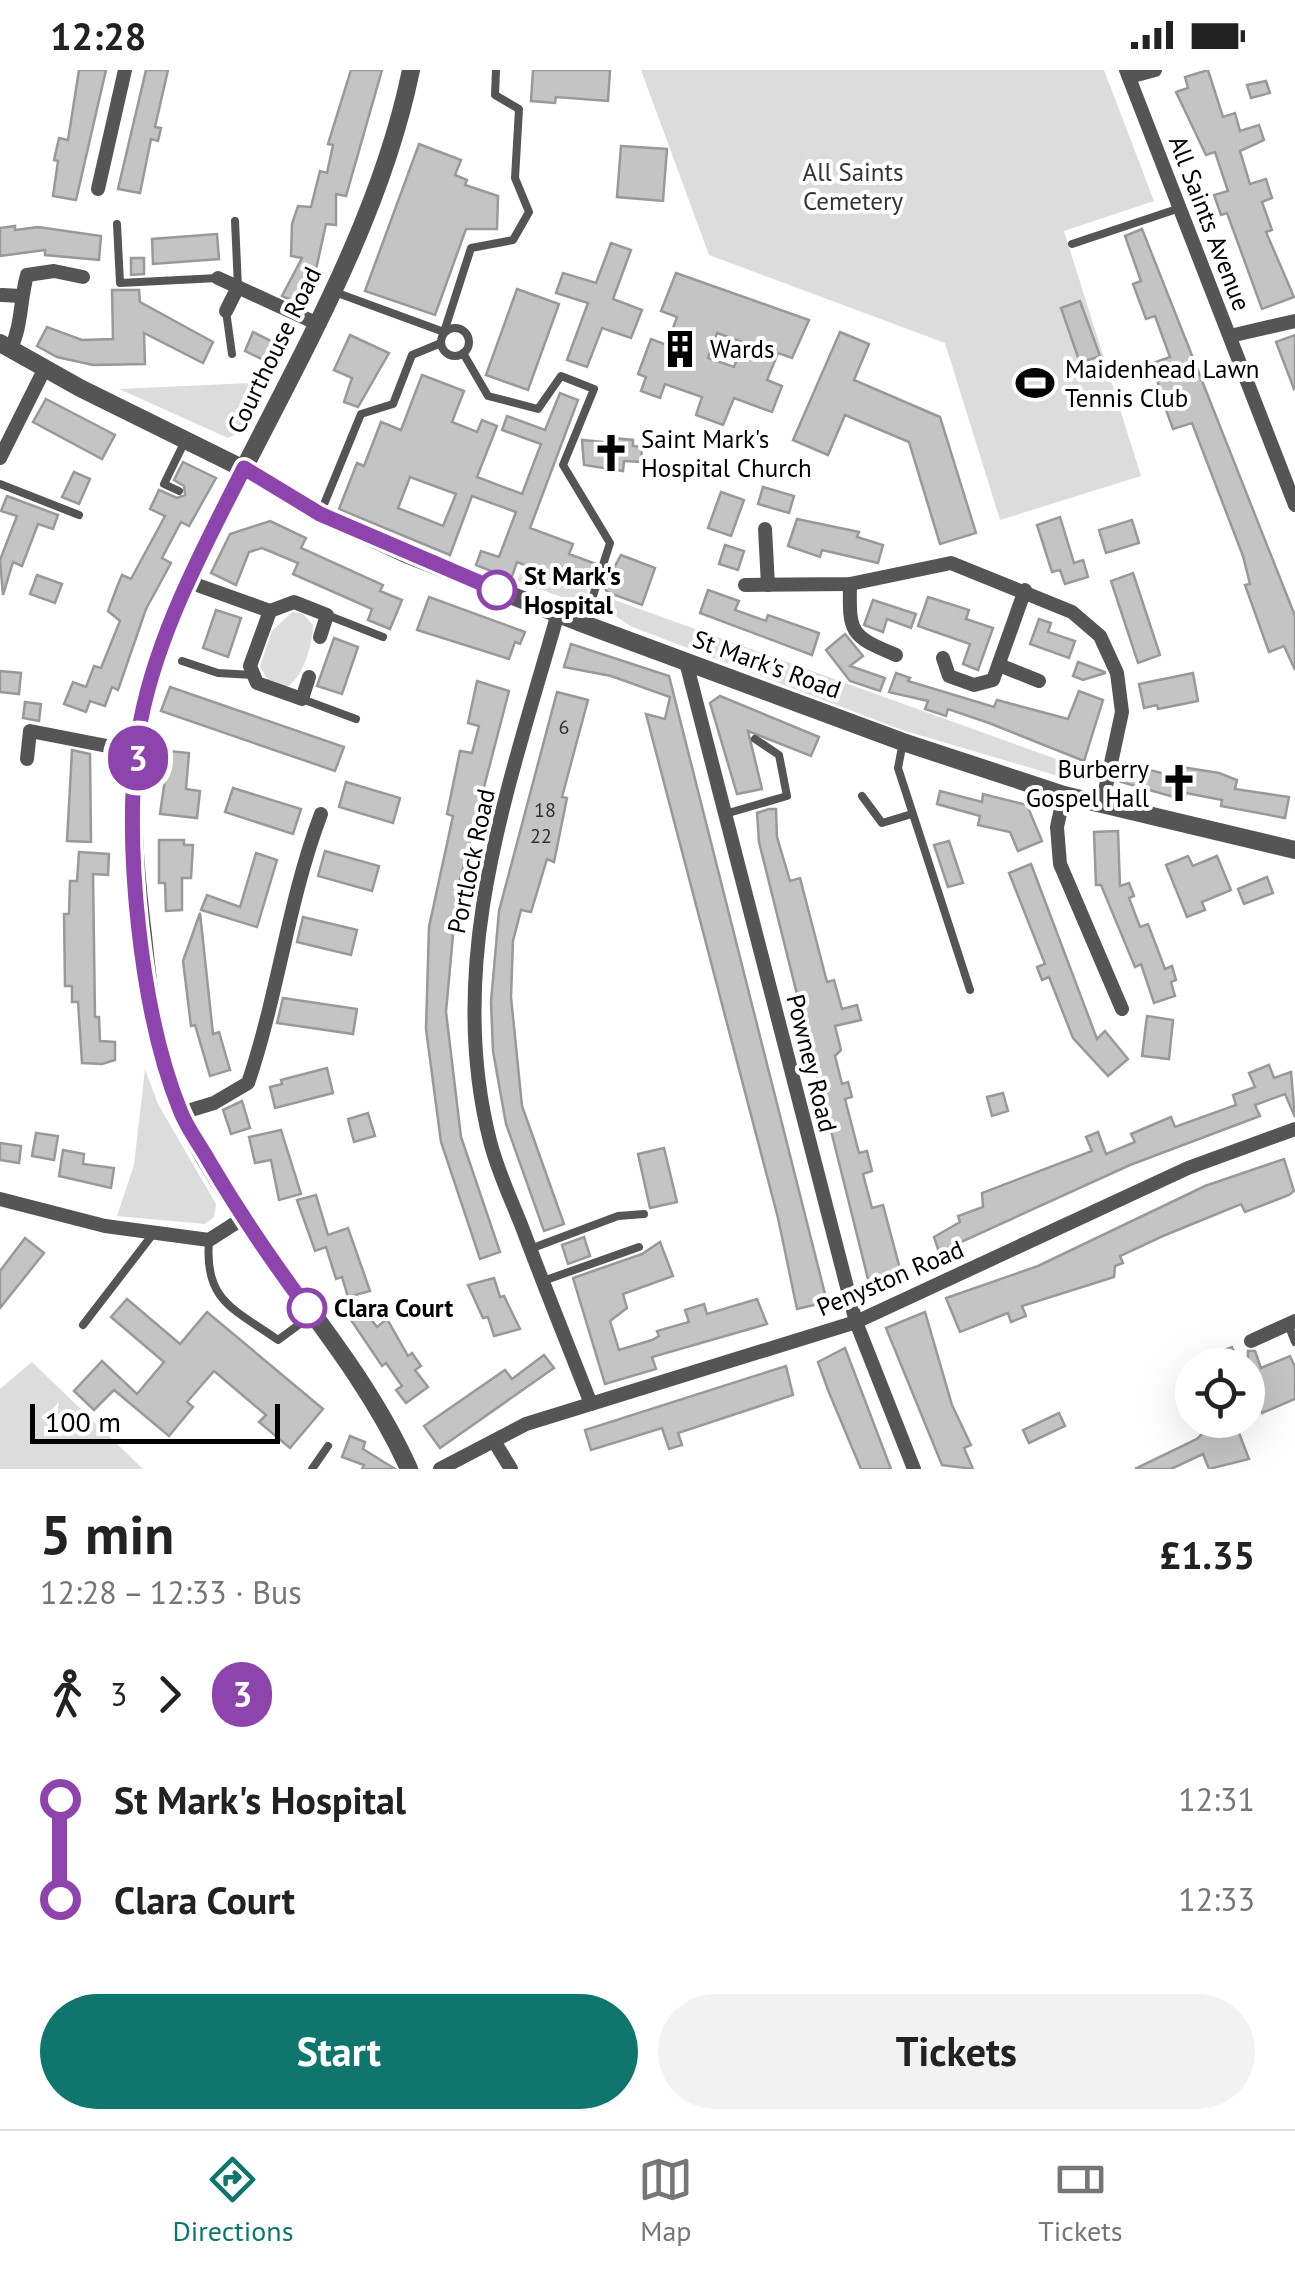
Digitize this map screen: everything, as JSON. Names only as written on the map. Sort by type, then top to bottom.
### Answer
[{"type":"street","points":[[98,189],[125,70]]},
{"type":"street","name":"Courthouse Road","points":[[409,1469],[366,1387],[242,1219],[180,1113],[150,1001],[134,860],[143,719],[186,581],[318,324],[400,125],[411,70]]},
{"type":"street","points":[[1128,73],[1155,70]]},
{"type":"street","name":"All Saints Avenue","points":[[1128,73],[1295,505]]},
{"type":"street","points":[[5,346],[20,330],[21,296],[28,275],[54,272],[83,277]]},
{"type":"street","points":[[218,278],[318,324]]},
{"type":"street","points":[[226,311],[238,287]]},
{"type":"street","points":[[2,295],[21,296]]},
{"type":"street","points":[[1230,336],[1295,321]]},
{"type":"street","name":"St Mark's Road","points":[[5,346],[244,468],[320,514],[558,614],[903,742],[1064,795],[1295,850]]},
{"type":"street","points":[[0,458],[45,368]]},
{"type":"street","points":[[765,530],[768,585]]},
{"type":"street","points":[[745,585],[850,584],[950,563],[1072,612],[1100,636],[1118,673],[1122,712],[1102,805]]},
{"type":"street","points":[[186,581],[270,611],[294,602],[327,615],[320,637]]},
{"type":"street","points":[[850,584],[850,623],[860,640],[896,655]]},
{"type":"street","points":[[943,658],[948,676],[974,684],[992,680],[1025,590]]},
{"type":"street","points":[[270,611],[250,666],[252,675],[266,688],[302,699],[309,677]]},
{"type":"street","name":"Portlock Road","points":[[558,614],[507,795],[474,940],[473,1016],[480,1093],[490,1145],[591,1404]]},
{"type":"street","name":"Powney Road","points":[[686,662],[856,1322],[914,1469]]},
{"type":"street","points":[[999,665],[1040,681]]},
{"type":"street","points":[[27,759],[30,731],[138,752]]},
{"type":"street","points":[[1064,795],[1057,827],[1060,864],[1122,1009]]},
{"type":"street","points":[[180,1113],[214,1103],[248,1084],[283,939],[322,814]]},
{"type":"street","name":"Penyston Road","points":[[440,1469],[526,1424],[856,1322],[1188,1168],[1295,1129]]},
{"type":"street","points":[[0,1199],[28,1210],[153,1234],[209,1240],[242,1219]]},
{"type":"street","points":[[1251,1341],[1291,1323]]},
{"type":"street","points":[[494,1441],[511,1469]]},
{"type":"lane","points":[[320,514],[361,414],[393,404],[412,355],[441,343],[472,248],[513,240],[529,212],[515,178],[519,109],[495,95],[496,70]]},
{"type":"lane","points":[[1072,244],[1180,208]]},
{"type":"lane","points":[[236,221],[238,287]]},
{"type":"lane","points":[[117,224],[120,282],[218,278]]},
{"type":"lane","points":[[332,292],[446,331],[459,328],[466,334],[468,346],[462,354]]},
{"type":"lane","points":[[226,311],[232,354]]},
{"type":"lane","points":[[441,343],[450,354],[462,354]]},
{"type":"lane","points":[[462,354],[488,396],[538,409],[561,376],[594,388],[564,465],[610,542],[584,624]]},
{"type":"lane","points":[[179,491],[164,484],[186,439]]},
{"type":"lane","points":[[0,484],[79,514]]},
{"type":"lane","points":[[327,615],[382,638]]},
{"type":"lane","points":[[182,661],[218,674],[252,675]]},
{"type":"lane","points":[[302,699],[356,718]]},
{"type":"lane","points":[[725,814],[787,796],[778,756],[756,739]]},
{"type":"lane","points":[[903,742],[898,768],[970,990]]},
{"type":"lane","points":[[862,796],[882,823],[912,814]]},
{"type":"lane","points":[[530,1249],[618,1216],[644,1214]]},
{"type":"lane","points":[[83,1325],[153,1234]]},
{"type":"lane","points":[[209,1240],[207,1265],[215,1295],[278,1340],[312,1314]]},
{"type":"lane","points":[[543,1281],[639,1247]]},
{"type":"lane","points":[[1291,1323],[1295,1342]]},
{"type":"lane","points":[[312,1469],[328,1446]]},
{"type":"green space","name":"All Saints Cemetery","points":[[641,70],[1104,70],[1154,201],[1064,231],[1141,476],[1000,520],[945,343],[709,255]]},
{"type":"green space","points":[[271,382],[244,430],[228,438],[119,389]]},
{"type":"green space","points":[[524,567],[588,590],[581,604],[517,581]]},
{"type":"green space","points":[[609,598],[1095,773],[1075,781],[902,730],[630,626],[610,612]]},
{"type":"green space","points":[[292,612],[303,614],[313,625],[309,652],[301,670],[284,688],[270,685],[260,666],[272,631]]},
{"type":"green space","points":[[145,1069],[158,1104],[216,1204],[214,1217],[205,1224],[117,1216],[134,1165]]},
{"type":"green space","points":[[32,1362],[143,1469],[0,1469],[0,1389]]},
{"type":"building","points":[[79,70],[106,70],[76,200],[53,196],[58,161],[54,160],[59,138],[68,140]]},
{"type":"building","points":[[146,70],[168,70],[155,127],[161,128],[158,141],[151,139],[140,193],[118,189]]},
{"type":"building","points":[[351,70],[382,70],[346,196],[336,194],[336,225],[326,224],[315,274],[300,304],[282,296],[302,258],[291,256],[292,224],[298,206],[311,207],[320,171],[327,173],[333,145],[328,144]]},
{"type":"building","points":[[533,70],[610,70],[608,101],[556,97],[555,103],[531,101]]},
{"type":"building","points":[[1208,70],[1223,117],[1235,113],[1240,131],[1259,125],[1264,140],[1240,151],[1250,184],[1266,179],[1272,198],[1262,202],[1272,230],[1266,232],[1294,297],[1262,309],[1227,213],[1221,215],[1214,195],[1228,191],[1215,152],[1206,155],[1176,92],[1188,88],[1185,77]]},
{"type":"building","points":[[1266,81],[1270,93],[1251,98],[1247,85]]},
{"type":"building","points":[[419,144],[461,160],[455,175],[467,180],[465,185],[498,196],[497,229],[466,229],[435,315],[365,291]]},
{"type":"building","points":[[621,146],[667,149],[663,201],[617,197]]},
{"type":"building","points":[[15,226],[15,230],[38,227],[101,236],[99,260],[45,255],[45,250],[0,256],[0,228]]},
{"type":"building","points":[[1142,229],[1295,616],[1295,670],[1284,646],[1269,652],[1245,585],[1250,584],[1243,556],[1192,423],[1173,429],[1162,399],[1153,363],[1170,357],[1155,316],[1146,319],[1133,284],[1141,281],[1125,236]]},
{"type":"building","points":[[217,234],[219,259],[153,264],[152,239]]},
{"type":"building","points":[[611,243],[631,250],[613,299],[642,310],[631,338],[602,328],[587,367],[567,360],[588,303],[556,293],[563,273],[596,283]]},
{"type":"building","points":[[131,258],[144,258],[144,274],[131,275]]},
{"type":"building","name":"Wards","points":[[676,273],[809,320],[792,358],[778,353],[767,380],[782,386],[772,412],[734,398],[723,425],[696,415],[702,397],[665,384],[660,398],[641,391],[646,377],[638,374],[651,339],[667,345],[677,317],[661,311]],"holes":[[[717,333],[743,342],[734,367],[708,358]]]},
{"type":"building","points":[[517,289],[559,304],[528,390],[486,375]]},
{"type":"building","points":[[112,290],[139,290],[140,302],[213,342],[203,363],[144,333],[145,364],[93,365],[57,357],[37,346],[47,327],[82,340],[113,339]]},
{"type":"building","points":[[1080,301],[1100,356],[1080,363],[1061,308]]},
{"type":"building","points":[[253,332],[279,345],[270,363],[245,351]]},
{"type":"building","points":[[840,332],[869,344],[854,380],[940,417],[976,533],[940,544],[909,442],[845,415],[828,455],[793,440]]},
{"type":"building","points":[[350,335],[389,353],[358,407],[344,402],[352,378],[334,370]]},
{"type":"building","points":[[1295,335],[1295,388],[1294,389],[1276,342]]},
{"type":"building","points":[[422,375],[464,391],[452,422],[477,432],[482,420],[497,426],[477,477],[522,494],[541,444],[502,430],[507,416],[545,430],[560,393],[578,400],[530,528],[573,544],[569,554],[596,564],[590,581],[562,571],[560,578],[517,562],[511,579],[476,565],[481,551],[499,557],[516,512],[472,496],[450,555],[339,509],[357,463],[364,466],[381,422],[401,430]],"holes":[[[410,477],[456,494],[443,526],[398,508]]]},
{"type":"building","points":[[46,399],[115,435],[102,459],[33,422]]},
{"type":"building","name":"Saint Mark's Hospital Church","points":[[614,438],[633,440],[633,446],[642,447],[641,462],[624,461],[623,471],[584,465],[582,440],[614,443]]},
{"type":"building","points":[[183,462],[216,478],[189,526],[181,522],[162,558],[171,563],[146,609],[118,690],[112,687],[105,706],[90,701],[86,712],[64,704],[73,682],[86,687],[94,666],[101,668],[120,621],[108,611],[117,587],[122,575],[131,579],[165,516],[150,509],[159,490],[177,498],[185,495],[184,486],[174,480]]},
{"type":"building","points":[[74,472],[90,479],[79,504],[62,497]]},
{"type":"building","points":[[763,487],[794,496],[789,513],[758,504]]},
{"type":"building","points":[[721,492],[744,500],[731,536],[708,528]]},
{"type":"building","points":[[7,496],[58,515],[53,529],[38,524],[22,566],[13,562],[3,595],[0,560],[17,516],[1,511]]},
{"type":"building","points":[[1060,517],[1074,563],[1083,560],[1088,577],[1065,584],[1060,570],[1052,572],[1037,525]]},
{"type":"building","points":[[797,519],[859,532],[857,537],[883,545],[878,563],[822,550],[820,557],[788,546]]},
{"type":"building","points":[[1132,520],[1139,543],[1106,553],[1099,530]]},
{"type":"building","points":[[270,521],[306,538],[301,548],[383,585],[380,591],[402,600],[390,629],[368,620],[372,609],[293,574],[298,563],[262,548],[249,552],[236,585],[211,573],[230,534]]},
{"type":"building","points":[[725,545],[744,551],[738,570],[719,564]]},
{"type":"building","points":[[621,555],[655,568],[642,605],[607,592],[604,586]]},
{"type":"building","points":[[1133,573],[1160,655],[1138,663],[1111,581]]},
{"type":"building","points":[[37,575],[62,584],[55,603],[30,594]]},
{"type":"building","points":[[708,590],[739,601],[735,610],[766,621],[768,615],[819,633],[812,655],[700,613]]},
{"type":"building","points":[[429,597],[525,632],[520,644],[515,642],[509,659],[417,630]]},
{"type":"building","points":[[928,597],[969,610],[966,619],[993,628],[978,670],[963,664],[970,644],[918,626]]},
{"type":"building","points":[[873,600],[916,614],[911,628],[887,619],[883,632],[864,625]]},
{"type":"building","points":[[216,610],[241,618],[228,657],[203,648]]},
{"type":"building","points":[[1039,619],[1051,623],[1048,632],[1075,641],[1069,658],[1030,644]]},
{"type":"building","points":[[845,634],[863,656],[850,666],[885,678],[880,691],[850,681],[826,650]]},
{"type":"building","points":[[334,638],[358,647],[342,694],[317,686]]},
{"type":"building","points":[[571,644],[669,676],[827,1302],[797,1309],[778,1218],[646,714],[665,719],[670,697],[611,676],[564,667]]},
{"type":"building","points":[[1078,662],[1105,673],[1083,680],[1073,676]]},
{"type":"building","points":[[0,671],[21,673],[19,694],[0,692]]},
{"type":"building","points":[[896,673],[910,678],[908,681],[994,707],[997,700],[1068,719],[1079,691],[1103,700],[1084,761],[948,709],[946,716],[925,709],[928,701],[889,692]]},
{"type":"building","points":[[1193,673],[1198,701],[1144,708],[1139,684]]},
{"type":"building","points":[[477,681],[509,691],[457,891],[446,1012],[461,1137],[500,1252],[480,1259],[441,1142],[426,1029],[429,927],[453,816],[447,814],[460,751],[472,753],[479,726],[468,723]]},
{"type":"building","points":[[170,687],[344,747],[335,771],[161,711]]},
{"type":"building","points":[[557,692],[588,700],[562,797],[567,798],[554,862],[547,859],[531,912],[521,910],[513,941],[511,997],[522,1106],[564,1224],[544,1231],[506,1124],[493,1051],[491,1002],[499,911]]},
{"type":"building","points":[[720,696],[819,737],[811,756],[748,731],[762,789],[737,794],[710,703]]},
{"type":"building","points":[[25,702],[41,704],[39,721],[23,718]]},
{"type":"building","points":[[72,750],[90,754],[91,842],[67,841]]},
{"type":"building","points":[[169,751],[189,753],[186,789],[200,791],[197,818],[160,814]]},
{"type":"building","points":[[1126,764],[1173,776],[1175,766],[1219,773],[1237,780],[1235,789],[1289,797],[1285,818],[1221,806],[1222,800],[1186,793],[1184,800],[1121,782]]},
{"type":"building","points":[[346,782],[400,798],[393,823],[339,807]]},
{"type":"building","points":[[233,788],[301,809],[293,834],[225,812]]},
{"type":"building","points":[[940,791],[982,802],[983,794],[1027,805],[1042,841],[1018,851],[1010,832],[978,825],[980,816],[937,804]]},
{"type":"building","points":[[776,809],[777,837],[790,881],[800,878],[827,982],[834,980],[842,1009],[857,1005],[861,1020],[835,1026],[841,1050],[835,1056],[842,1084],[848,1082],[852,1097],[845,1099],[859,1153],[867,1151],[872,1171],[863,1174],[872,1208],[883,1205],[904,1284],[872,1295],[759,842],[757,813]]},
{"type":"building","points":[[1118,831],[1120,886],[1129,883],[1134,896],[1129,898],[1140,927],[1148,924],[1165,969],[1172,966],[1176,980],[1171,982],[1175,996],[1154,1003],[1141,964],[1135,967],[1101,885],[1096,885],[1094,832]]},
{"type":"building","points":[[159,840],[184,840],[184,845],[193,845],[191,878],[182,878],[182,910],[166,911],[165,883],[159,883]]},
{"type":"building","points":[[949,841],[963,883],[948,887],[934,845]]},
{"type":"building","points":[[325,851],[379,866],[372,891],[318,876]]},
{"type":"building","points":[[79,852],[109,854],[108,875],[93,874],[95,1017],[99,1017],[100,1041],[115,1042],[115,1060],[102,1064],[82,1063],[78,1002],[72,1002],[72,986],[65,986],[64,914],[69,914],[70,881],[77,881]]},
{"type":"building","points":[[256,853],[277,860],[257,927],[201,910],[207,895],[240,907]]},
{"type":"building","points":[[1188,856],[1193,866],[1217,856],[1231,890],[1202,902],[1205,910],[1187,917],[1166,865]]},
{"type":"building","points":[[1031,864],[1097,1039],[1105,1031],[1128,1059],[1108,1076],[1073,1038],[1049,977],[1042,980],[1037,967],[1045,964],[1009,873]]},
{"type":"building","points":[[1267,877],[1273,893],[1244,904],[1238,889]]},
{"type":"building","points":[[200,913],[213,1034],[219,1032],[230,1070],[210,1076],[195,1025],[191,1026],[183,961]]},
{"type":"building","points":[[303,917],[357,930],[351,955],[297,942]]},
{"type":"building","points":[[283,998],[357,1009],[353,1034],[277,1023]]},
{"type":"building","points":[[1147,1016],[1173,1020],[1169,1059],[1142,1056]]},
{"type":"building","points":[[1269,1065],[1274,1078],[1291,1072],[1295,1117],[1285,1094],[1255,1105],[1260,1116],[1130,1165],[939,1252],[934,1237],[960,1222],[958,1216],[983,1207],[982,1193],[1092,1151],[1086,1137],[1098,1132],[1106,1154],[1135,1142],[1131,1134],[1171,1117],[1175,1127],[1236,1105],[1233,1095],[1255,1087],[1249,1073]]},
{"type":"building","points":[[327,1068],[333,1093],[275,1108],[270,1087],[282,1084],[281,1080]]},
{"type":"building","points":[[1003,1093],[1008,1111],[992,1116],[987,1097]]},
{"type":"building","points":[[242,1101],[250,1128],[231,1134],[223,1110]]},
{"type":"building","points":[[368,1113],[375,1136],[354,1142],[348,1119]]},
{"type":"building","points":[[281,1130],[301,1194],[279,1200],[271,1160],[255,1163],[249,1137]]},
{"type":"building","points":[[36,1133],[58,1136],[54,1160],[32,1156]]},
{"type":"building","points":[[0,1143],[21,1146],[19,1163],[0,1160]]},
{"type":"building","points":[[664,1148],[677,1202],[650,1208],[638,1154]]},
{"type":"building","points":[[63,1150],[84,1154],[83,1164],[114,1168],[111,1188],[59,1176]]},
{"type":"building","points":[[1284,1159],[1294,1191],[1289,1195],[1245,1212],[1241,1204],[1163,1236],[1120,1256],[1123,1263],[1115,1266],[1114,1277],[1022,1306],[1026,1316],[1011,1322],[1008,1313],[960,1332],[946,1298],[1038,1266],[1205,1186]]},
{"type":"building","points":[[316,1195],[328,1235],[348,1228],[370,1291],[348,1297],[342,1277],[336,1279],[326,1247],[315,1251],[297,1200]]},
{"type":"building","points":[[584,1237],[590,1256],[568,1264],[562,1245]]},
{"type":"building","points":[[25,1238],[44,1253],[0,1308],[0,1271]]},
{"type":"building","points":[[660,1242],[673,1276],[623,1294],[627,1308],[610,1321],[619,1350],[652,1340],[659,1336],[657,1331],[689,1322],[685,1310],[704,1304],[707,1314],[757,1299],[767,1324],[652,1357],[656,1369],[605,1384],[573,1278],[642,1254]]},
{"type":"building","points":[[494,1278],[500,1297],[504,1296],[520,1329],[494,1336],[488,1317],[483,1318],[468,1285]]},
{"type":"building","points":[[127,1299],[180,1344],[207,1312],[323,1409],[290,1448],[259,1422],[266,1415],[214,1371],[187,1402],[193,1407],[169,1436],[114,1390],[94,1410],[74,1391],[102,1361],[137,1394],[164,1362],[111,1317]]},
{"type":"building","points":[[357,1301],[377,1327],[387,1319],[408,1356],[412,1353],[421,1366],[415,1370],[428,1387],[406,1403],[396,1390],[402,1386],[386,1363],[382,1366],[345,1311]]},
{"type":"building","points":[[925,1312],[952,1405],[971,1445],[964,1448],[973,1469],[942,1465],[886,1328]]},
{"type":"building","points":[[845,1348],[891,1469],[861,1469],[828,1390],[818,1362]]},
{"type":"building","points":[[544,1355],[554,1368],[440,1448],[424,1426],[505,1370],[512,1379]]},
{"type":"building","points":[[1290,1356],[1295,1367],[1295,1399],[1265,1412],[1265,1366]]},
{"type":"building","points":[[786,1366],[793,1395],[678,1433],[682,1445],[669,1449],[662,1428],[591,1450],[585,1430]]},
{"type":"building","points":[[1059,1413],[1065,1426],[1029,1443],[1023,1430]]},
{"type":"building","points":[[350,1436],[365,1442],[363,1449],[395,1469],[362,1469],[364,1465],[342,1457]]},
{"type":"building","points":[[1241,1438],[1249,1459],[1209,1469],[1203,1454],[1171,1469],[1135,1469],[1197,1439]]},
{"type":"bus line","name":"3","points":[[307,1308],[242,1219],[180,1113],[163,1057],[150,1001],[134,860],[138,735],[186,581],[244,468],[320,514],[497,590]]},
{"type":"place","name":"Wards","points":[[680,349]]},
{"type":"place","name":"Maidenhead Lawn Tennis Club","points":[[1035,383]]},
{"type":"place","name":"Saint Mark's Hospital Church","points":[[611,453]]},
{"type":"place","name":"St Mark's Hospital","points":[[497,590]]},
{"type":"place","name":"Burberry Gospel Hall","points":[[1179,783]]},
{"type":"place","name":"Clara Court","points":[[307,1308]]}]
